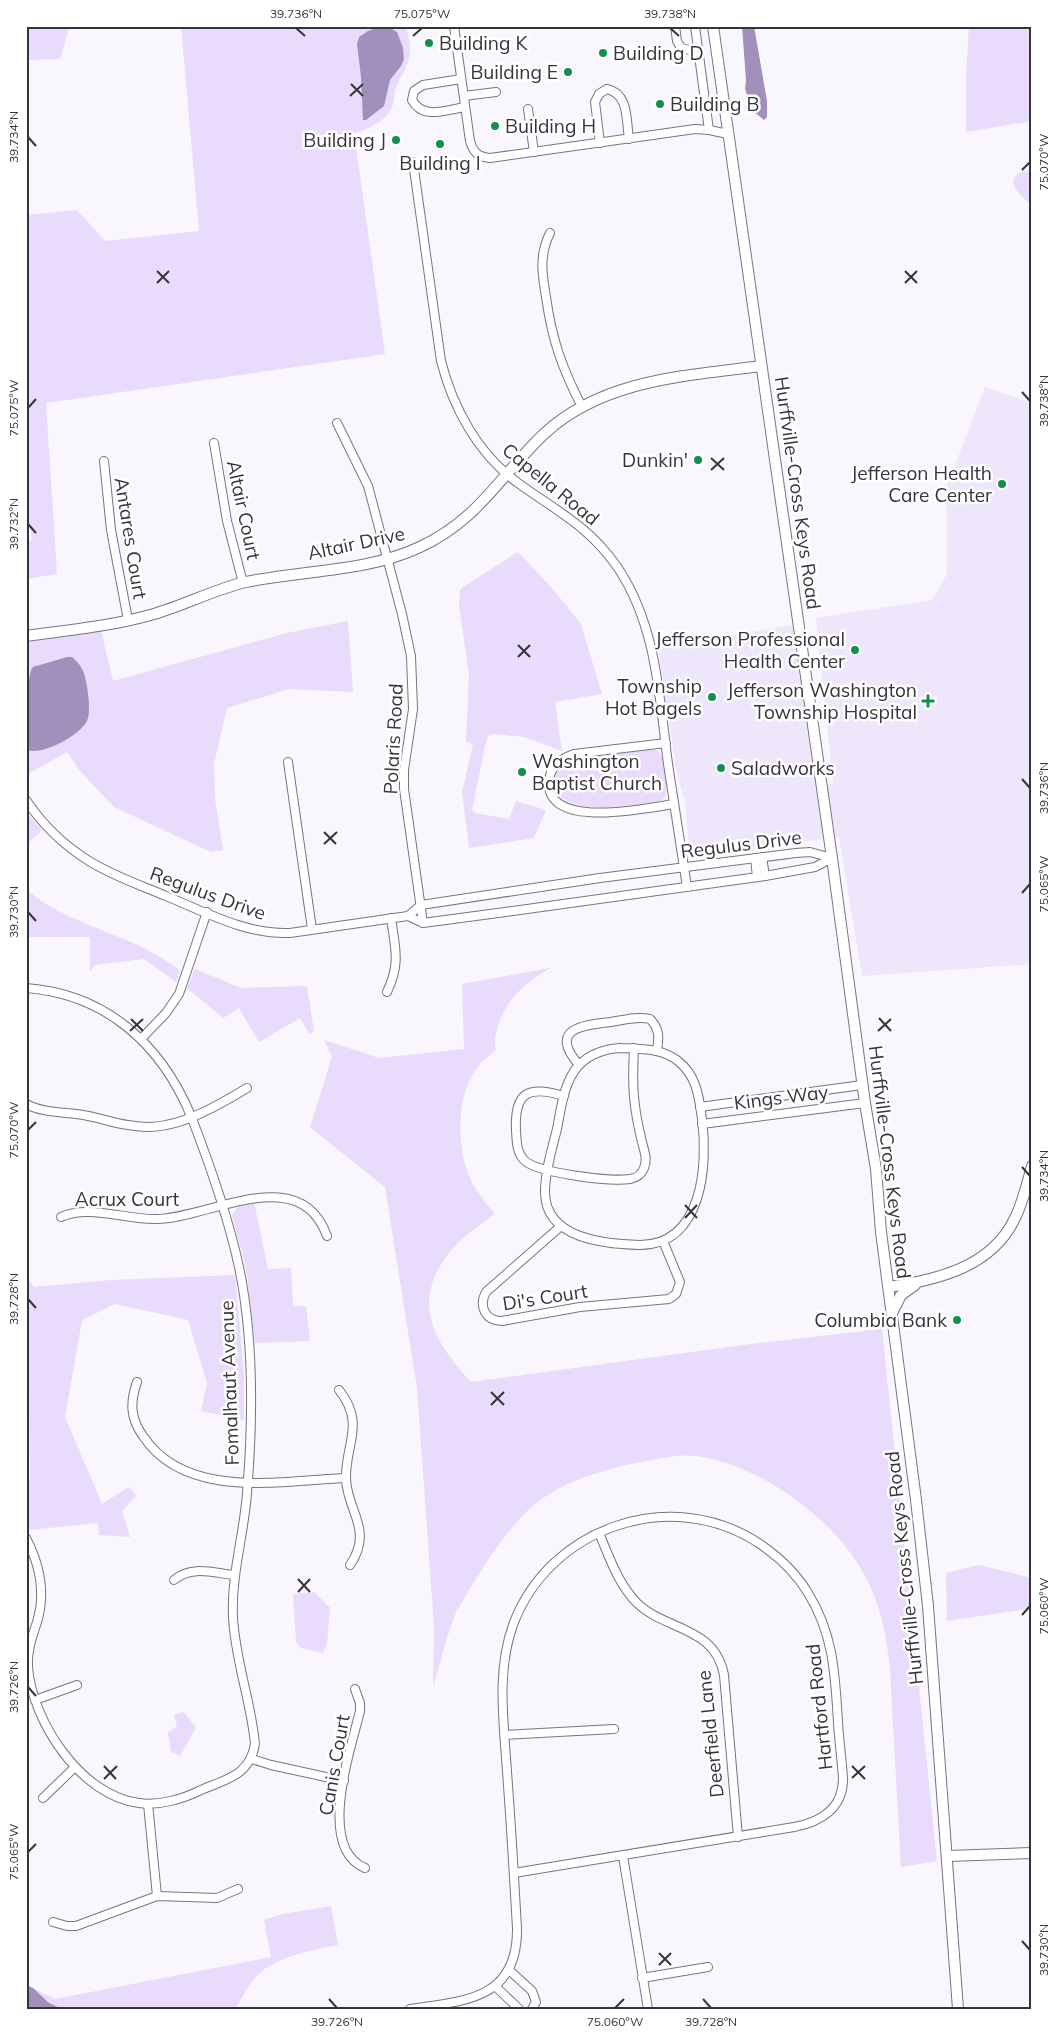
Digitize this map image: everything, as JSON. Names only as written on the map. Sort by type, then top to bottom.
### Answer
[{"type":"main road","name":"Hurffville-Cross Keys Road","points":[[713,26],[832,858],[862,1085],[876,1169],[881,1232],[928,1606],[958,2009]]},
{"type":"main road","name":"Altair Drive","points":[[26,636],[128,620],[166,610],[243,583],[387,558],[420,547],[454,528],[478,507],[544,434],[582,407],[609,393],[636,384],[761,366]]},
{"type":"main road","points":[[892,1314],[901,1295],[913,1286],[963,1268],[983,1256],[1005,1234],[1020,1207],[1032,1166]]},
{"type":"main road","points":[[889,1287],[927,1280]]},
{"type":"main road","points":[[948,1856],[1032,1853]]},
{"type":"street","points":[[454,26],[470,140],[476,154],[482,157],[490,158],[695,130],[710,130],[728,134]]},
{"type":"street","points":[[675,26],[677,41],[681,48],[698,52]]},
{"type":"street","points":[[695,26],[710,130]]},
{"type":"street","points":[[461,79],[423,85],[414,90],[412,100],[416,109],[426,113],[465,107]]},
{"type":"street","points":[[600,142],[595,102],[599,94],[608,89],[617,91],[623,98],[629,138]]},
{"type":"street","points":[[464,96],[496,92]]},
{"type":"street","points":[[528,109],[534,152]]},
{"type":"street","name":"Capella Road","points":[[413,162],[438,346],[448,385],[462,416],[473,435],[497,464],[508,474],[568,516],[586,531],[609,556],[626,582],[641,613],[652,647],[687,887]]},
{"type":"street","points":[[550,233],[544,245],[542,266],[550,324],[560,361],[582,407]]},
{"type":"street","name":"Polaris Road","points":[[337,423],[368,486],[404,624],[412,666],[413,709],[404,770],[404,784],[423,923]]},
{"type":"street","name":"Altair Court","points":[[214,443],[227,521],[243,583]]},
{"type":"street","name":"Antares Court","points":[[104,461],[108,512],[128,620]]},
{"type":"street","points":[[666,743],[574,754],[556,764],[551,772],[550,789],[554,799],[560,805],[589,812],[613,812],[674,804]]},
{"type":"street","points":[[288,762],[312,929]]},
{"type":"street","name":"Regulus Drive","points":[[26,800],[51,829],[88,860],[115,875],[244,926],[266,932],[290,933],[408,916]]},
{"type":"street","name":"Regulus Drive","points":[[421,905],[684,867],[810,852],[832,858]]},
{"type":"street","points":[[758,858],[761,877]]},
{"type":"street","name":"Regulus Drive","points":[[423,923],[761,877],[815,867],[832,858]]},
{"type":"street","points":[[421,905],[408,916],[423,923]]},
{"type":"street","points":[[141,1039],[166,1013],[179,994],[207,912]]},
{"type":"street","points":[[387,992],[395,976],[397,960],[391,918]]},
{"type":"street","name":"Fomalhaut Avenue","points":[[26,988],[68,995],[93,1004],[116,1018],[141,1039],[168,1072],[183,1096],[222,1205],[239,1268],[246,1314],[250,1413],[248,1482],[233,1600],[234,1631],[254,1735],[255,1744],[252,1759]]},
{"type":"street","points":[[579,1065],[569,1052],[567,1040],[572,1032],[584,1025],[637,1018],[650,1019],[659,1034],[657,1051]]},
{"type":"street","points":[[564,1096],[536,1091],[525,1096],[517,1105],[517,1145],[520,1155],[527,1163],[547,1170],[573,1175],[623,1180],[634,1178],[642,1173],[646,1164],[646,1157],[633,1098],[634,1048]]},
{"type":"street","points":[[634,1048],[657,1051],[677,1060],[690,1073],[697,1088],[704,1160],[699,1192],[685,1223],[663,1241],[638,1244],[588,1239],[574,1234],[561,1226],[546,1202],[547,1170],[564,1096],[571,1076],[579,1065],[605,1050],[634,1048]]},
{"type":"street","name":"Kings Way","points":[[700,1107],[862,1085]]},
{"type":"street","points":[[26,1104],[40,1109],[138,1126],[164,1126],[231,1098],[246,1088]]},
{"type":"street","name":"Kings Way","points":[[702,1124],[865,1103]]},
{"type":"street","name":"Acrux Court","points":[[61,1217],[76,1212],[87,1212],[143,1219],[166,1219],[187,1216],[250,1198],[272,1197],[294,1201],[304,1206],[320,1221],[327,1236]]},
{"type":"street","name":"Di's Court","points":[[561,1226],[486,1292],[482,1303],[486,1314],[490,1318],[502,1321],[580,1307],[669,1299],[676,1294],[680,1282],[663,1241]]},
{"type":"street","points":[[137,1382],[131,1403],[132,1413],[140,1432],[161,1456],[178,1468],[199,1476],[222,1481],[248,1482],[346,1478]]},
{"type":"street","points":[[339,1390],[349,1406],[352,1418],[353,1431],[346,1478],[360,1533],[356,1556],[350,1565]]},
{"type":"street","name":"Hartford Road","points":[[410,2009],[468,1999],[486,1992],[495,1986],[509,1970],[514,1955],[517,1937],[505,1735],[504,1666],[509,1637],[520,1607],[530,1590],[556,1560],[578,1543],[622,1523],[661,1516],[691,1518],[720,1524],[755,1541],[780,1560],[800,1581],[823,1620],[828,1634],[834,1667],[843,1778],[842,1793],[831,1811],[812,1824],[514,1873]]},
{"type":"street","name":"Deerfield Lane","points":[[599,1532],[623,1585],[637,1603],[656,1616],[703,1639],[719,1659],[724,1675],[738,1837]]},
{"type":"street","points":[[26,1538],[37,1562],[41,1586],[40,1610],[28,1655],[30,1683],[35,1700],[55,1739],[75,1767],[92,1782],[112,1795],[130,1802],[148,1804],[171,1801],[199,1792],[238,1774],[252,1759],[344,1781]]},
{"type":"street","points":[[174,1580],[191,1570],[235,1575]]},
{"type":"street","points":[[35,1700],[77,1685]]},
{"type":"street","name":"Canis Court","points":[[355,1689],[360,1703],[360,1711],[344,1781],[339,1819],[342,1840],[352,1860],[358,1866],[365,1868]]},
{"type":"street","points":[[505,1735],[614,1729]]},
{"type":"street","points":[[43,1798],[75,1767]]},
{"type":"street","points":[[148,1804],[157,1896]]},
{"type":"street","points":[[623,1856],[648,2009]]},
{"type":"street","points":[[53,1922],[76,1926],[157,1896],[217,1898],[238,1889]]},
{"type":"street","points":[[642,1978],[708,1967]]},
{"type":"street","points":[[509,1970],[534,1994],[536,2002],[532,2009]]},
{"type":"street","points":[[495,1986],[518,2009]]},
{"type":"shaded area","points":[[26,26],[72,26],[69,28],[60,59],[26,60]]},
{"type":"shaded area","points":[[181,26],[406,26],[410,44],[408,63],[396,87],[391,110],[378,123],[354,133],[385,354],[46,403],[57,574],[26,579],[26,542],[32,540],[26,509],[26,215],[77,210],[105,241],[199,231]]},
{"type":"shaded area","points":[[742,26],[754,26],[767,101],[767,117],[764,120],[753,111],[745,89]]},
{"type":"shaded area","points":[[969,26],[1032,26],[1032,121],[966,132],[966,74]]},
{"type":"shaded area","points":[[379,27],[388,27],[397,32],[403,48],[404,59],[390,80],[384,106],[366,120],[363,120],[357,44],[359,37]]},
{"type":"shaded area","points":[[1032,170],[1032,206],[1021,196],[1013,180],[1022,172]]},
{"type":"shaded area","name":"Jefferson Washington Township Hospital","points":[[985,387],[1032,403],[1032,964],[862,976],[839,837],[690,858],[685,802],[677,774],[658,648],[799,624],[822,786],[833,784],[816,618],[931,600],[934,597],[947,574],[947,486]]},
{"type":"shaded area","points":[[518,552],[551,587],[581,624],[602,694],[555,702],[562,751],[525,737],[493,734],[488,736],[472,810],[475,813],[509,819],[516,801],[546,810],[534,838],[469,848],[462,792],[473,744],[466,742],[469,674],[459,605],[460,589]]},
{"type":"shaded area","points":[[348,621],[353,692],[289,689],[227,708],[214,764],[215,799],[223,850],[211,852],[114,807],[81,772],[67,752],[26,775],[26,642],[101,631],[113,681],[287,633]]},
{"type":"shaded area","points":[[72,657],[84,673],[89,701],[88,718],[79,731],[62,742],[42,750],[27,750],[26,695],[31,670],[33,667]]},
{"type":"shaded area","points":[[651,749],[658,751],[662,756],[667,789],[662,800],[636,805],[600,807],[583,806],[569,802],[559,794],[555,783],[555,776],[568,761]]},
{"type":"shaded area","points":[[26,812],[42,830],[26,845]]},
{"type":"shaded area","points":[[26,888],[35,897],[63,913],[140,946],[165,960],[180,970],[176,982],[144,959],[95,965],[90,971],[90,937],[26,937]]},
{"type":"shaded area","points":[[550,968],[525,985],[512,999],[498,1026],[495,1040],[496,1049],[479,1065],[471,1076],[466,1089],[460,1119],[460,1134],[465,1163],[474,1186],[495,1214],[458,1243],[440,1266],[432,1284],[429,1301],[431,1318],[436,1334],[445,1350],[471,1382],[751,1344],[882,1329],[937,1861],[901,1867],[889,1658],[879,1610],[871,1587],[852,1555],[836,1535],[817,1517],[773,1485],[750,1472],[726,1463],[684,1455],[657,1459],[595,1473],[561,1487],[540,1500],[519,1519],[500,1543],[458,1609],[433,1687],[434,1626],[417,1388],[385,1187],[310,1127],[332,1057],[324,1040],[379,1058],[464,1049],[462,984]]},
{"type":"shaded area","points":[[195,969],[241,988],[307,986],[314,1031],[309,1034],[300,1018],[259,1042],[239,1008],[223,1018],[187,988]]},
{"type":"shaded area","points":[[254,1202],[268,1269],[291,1268],[293,1306],[306,1306],[310,1341],[255,1343],[246,1268],[232,1216],[238,1206]]},
{"type":"shaded area","points":[[235,1275],[244,1374],[244,1420],[201,1411],[207,1383],[188,1320],[115,1304],[82,1320],[65,1417],[102,1504],[129,1487],[136,1496],[122,1511],[130,1537],[99,1535],[98,1523],[29,1530],[26,1527],[26,1481],[30,1479],[29,1371],[26,1369],[26,1276],[34,1287],[111,1280]]},
{"type":"shaded area","points":[[979,1565],[1032,1578],[1032,1608],[947,1621],[946,1573]]},
{"type":"shaded area","points":[[314,1592],[330,1608],[327,1644],[323,1653],[301,1648],[296,1642],[293,1594]]},
{"type":"shaded area","points":[[184,1712],[196,1728],[180,1756],[171,1752],[168,1732],[177,1727],[174,1715]]},
{"type":"shaded area","points":[[331,1906],[338,1945],[293,1955],[271,1965],[262,1971],[249,1985],[235,2009],[26,2009],[27,1985],[55,1999],[271,1957],[264,1920],[282,1914]]},
{"type":"shaded area","points":[[26,1985],[33,1988],[49,2003],[62,2009],[26,2009]]},
{"type":"place","name":"Building K","points":[[429,43]]},
{"type":"place","name":"Building D","points":[[603,53]]},
{"type":"place","name":"Building E","points":[[568,72]]},
{"type":"place","name":"Building B","points":[[660,104]]},
{"type":"place","name":"Building H","points":[[495,126]]},
{"type":"place","name":"Building J","points":[[396,140]]},
{"type":"place","name":"Building I","points":[[440,144]]},
{"type":"place","name":"Dunkin'","points":[[698,460]]},
{"type":"place","name":"Jefferson Health Care Center","points":[[1002,484]]},
{"type":"place","name":"Jefferson Professional Health Center","points":[[855,650]]},
{"type":"place","name":"Township Hot Bagels","points":[[712,697]]},
{"type":"place","name":"Jefferson Washington Township Hospital","points":[[928,701]]},
{"type":"place","name":"Saladworks","points":[[721,768]]},
{"type":"place","name":"Washington Baptist Church","points":[[522,772]]},
{"type":"place","name":"Columbia Bank","points":[[957,1320]]}]
